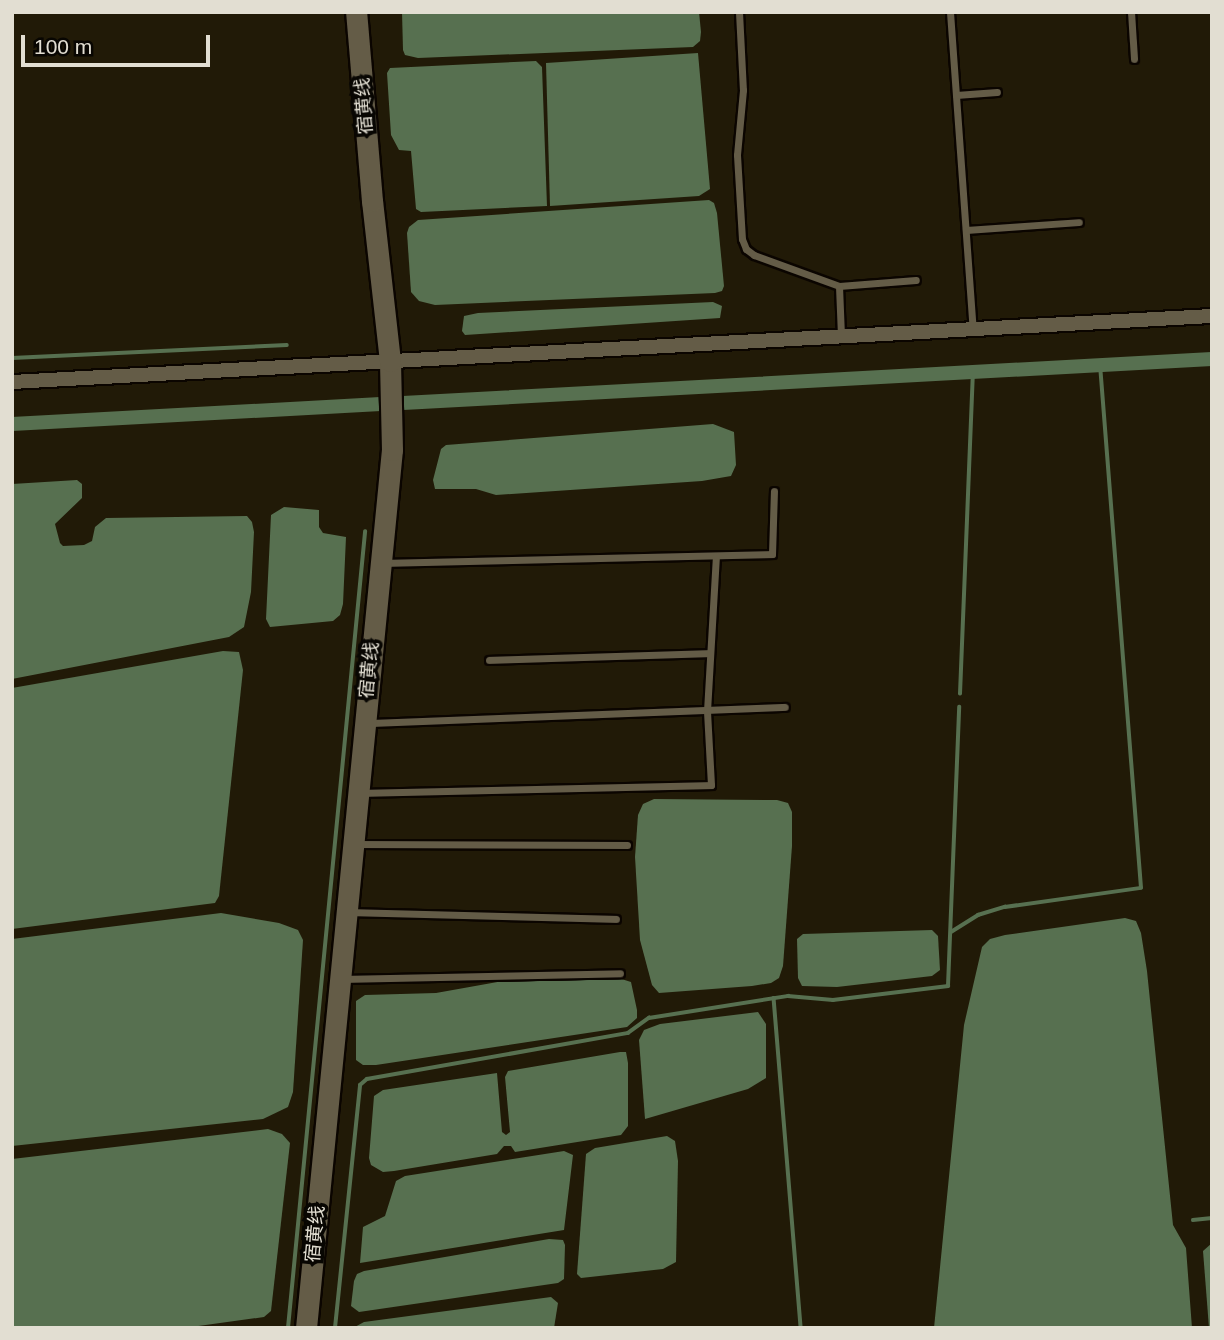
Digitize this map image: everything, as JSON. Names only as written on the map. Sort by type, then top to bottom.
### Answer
[{"type":"main road","name":"宿黄线","points":[[306,1328],[393,450],[390,361],[372,201],[356,12]]},
{"type":"street","points":[[12,382],[1212,316]]},
{"type":"lane","points":[[739,12],[743,90],[737,155],[743,244],[754,255],[839,286],[916,280]]},
{"type":"lane","points":[[950,12],[973,329]]},
{"type":"lane","points":[[1131,12],[1134,59]]},
{"type":"lane","points":[[956,95],[997,92]]},
{"type":"lane","points":[[965,229],[1079,222]]},
{"type":"lane","points":[[839,286],[841,336]]},
{"type":"lane","points":[[380,564],[772,554],[774,491]]},
{"type":"lane","points":[[357,793],[710,785],[707,711],[716,556]]},
{"type":"lane","points":[[489,660],[710,653]]},
{"type":"lane","points":[[364,723],[785,707]]},
{"type":"lane","points":[[352,844],[627,845]]},
{"type":"lane","points":[[346,912],[616,919]]},
{"type":"lane","points":[[340,979],[620,973]]},
{"type":"shaded area","points":[[402,12],[699,12],[701,32],[700,41],[693,47],[418,58],[405,55],[403,50]]},
{"type":"shaded area","points":[[698,53],[710,189],[699,196],[550,206],[546,63]]},
{"type":"shaded area","points":[[536,61],[542,67],[547,206],[421,212],[416,209],[411,151],[399,150],[391,135],[387,73],[390,68]]},
{"type":"shaded area","points":[[709,200],[714,203],[717,213],[724,286],[722,291],[435,305],[419,301],[411,292],[407,233],[409,227],[418,220]]},
{"type":"shaded area","points":[[713,302],[722,306],[720,318],[465,335],[462,331],[464,316],[478,313]]},
{"type":"shaded area","points":[[713,424],[734,432],[736,465],[731,476],[702,481],[496,495],[476,489],[435,489],[433,480],[441,449],[446,445]]},
{"type":"shaded area","points":[[77,480],[82,484],[82,498],[55,524],[63,546],[84,545],[92,541],[95,527],[106,518],[247,516],[252,522],[254,532],[251,592],[244,627],[229,637],[12,679],[12,484]]},
{"type":"shaded area","points":[[284,507],[319,510],[319,527],[323,533],[346,537],[343,604],[340,615],[333,621],[270,627],[266,619],[271,515]]},
{"type":"shaded area","points":[[223,651],[239,652],[243,670],[219,896],[215,903],[12,929],[12,688]]},
{"type":"shaded area","points":[[654,799],[777,800],[788,803],[792,812],[792,846],[783,966],[779,978],[771,983],[752,986],[659,993],[652,985],[640,940],[635,857],[638,815],[643,804]]},
{"type":"shaded area","points":[[221,913],[279,923],[298,930],[303,940],[293,1092],[288,1107],[263,1119],[12,1146],[12,939]]},
{"type":"shaded area","points":[[1125,918],[1136,921],[1141,933],[1173,1225],[1186,1248],[1192,1328],[934,1328],[964,1025],[982,947],[990,939],[1005,935]]},
{"type":"shaded area","points":[[932,930],[938,936],[940,970],[932,976],[837,987],[802,986],[798,978],[797,939],[803,934]]},
{"type":"shaded area","points":[[612,976],[631,982],[637,1018],[627,1027],[376,1065],[363,1065],[356,1060],[356,1001],[365,995],[436,993],[514,979]]},
{"type":"shaded area","points":[[758,1012],[766,1024],[766,1078],[748,1089],[645,1119],[639,1040],[644,1030],[660,1024]]},
{"type":"shaded area","points":[[626,1052],[628,1063],[628,1126],[621,1135],[515,1152],[511,1146],[504,1146],[497,1154],[394,1171],[383,1172],[371,1165],[369,1158],[374,1096],[383,1090],[497,1073],[502,1132],[506,1135],[510,1132],[505,1077],[508,1071]]},
{"type":"shaded area","points":[[268,1129],[282,1134],[290,1143],[271,1311],[264,1317],[184,1328],[12,1328],[12,1159]]},
{"type":"shaded area","points":[[667,1136],[675,1141],[678,1161],[676,1262],[663,1269],[581,1278],[577,1274],[586,1154],[595,1148]]},
{"type":"shaded area","points":[[564,1151],[573,1155],[564,1230],[360,1263],[363,1227],[385,1216],[396,1181],[405,1176]]},
{"type":"shaded area","points":[[549,1239],[563,1240],[565,1245],[564,1279],[558,1283],[359,1312],[351,1306],[354,1281],[357,1274],[364,1271]]},
{"type":"shaded area","points":[[1212,1243],[1212,1328],[1209,1328],[1203,1251]]},
{"type":"shaded area","points":[[551,1297],[558,1303],[554,1328],[353,1328],[364,1322]]},
{"type":"waterway","points":[[12,358],[287,345]]},
{"type":"waterway","points":[[403,403],[1212,359]]},
{"type":"waterway","points":[[951,932],[978,915],[1005,907],[1141,888],[1100,365]]},
{"type":"waterway","points":[[960,694],[973,372]]},
{"type":"waterway","points":[[12,424],[380,404]]},
{"type":"waterway","points":[[288,1328],[365,532]]},
{"type":"waterway","points":[[335,1328],[360,1085],[367,1079],[628,1033],[649,1018],[788,996],[833,1000],[948,986],[959,707]]},
{"type":"waterway","points":[[774,998],[801,1328]]},
{"type":"waterway","points":[[1193,1220],[1212,1218]]}]
